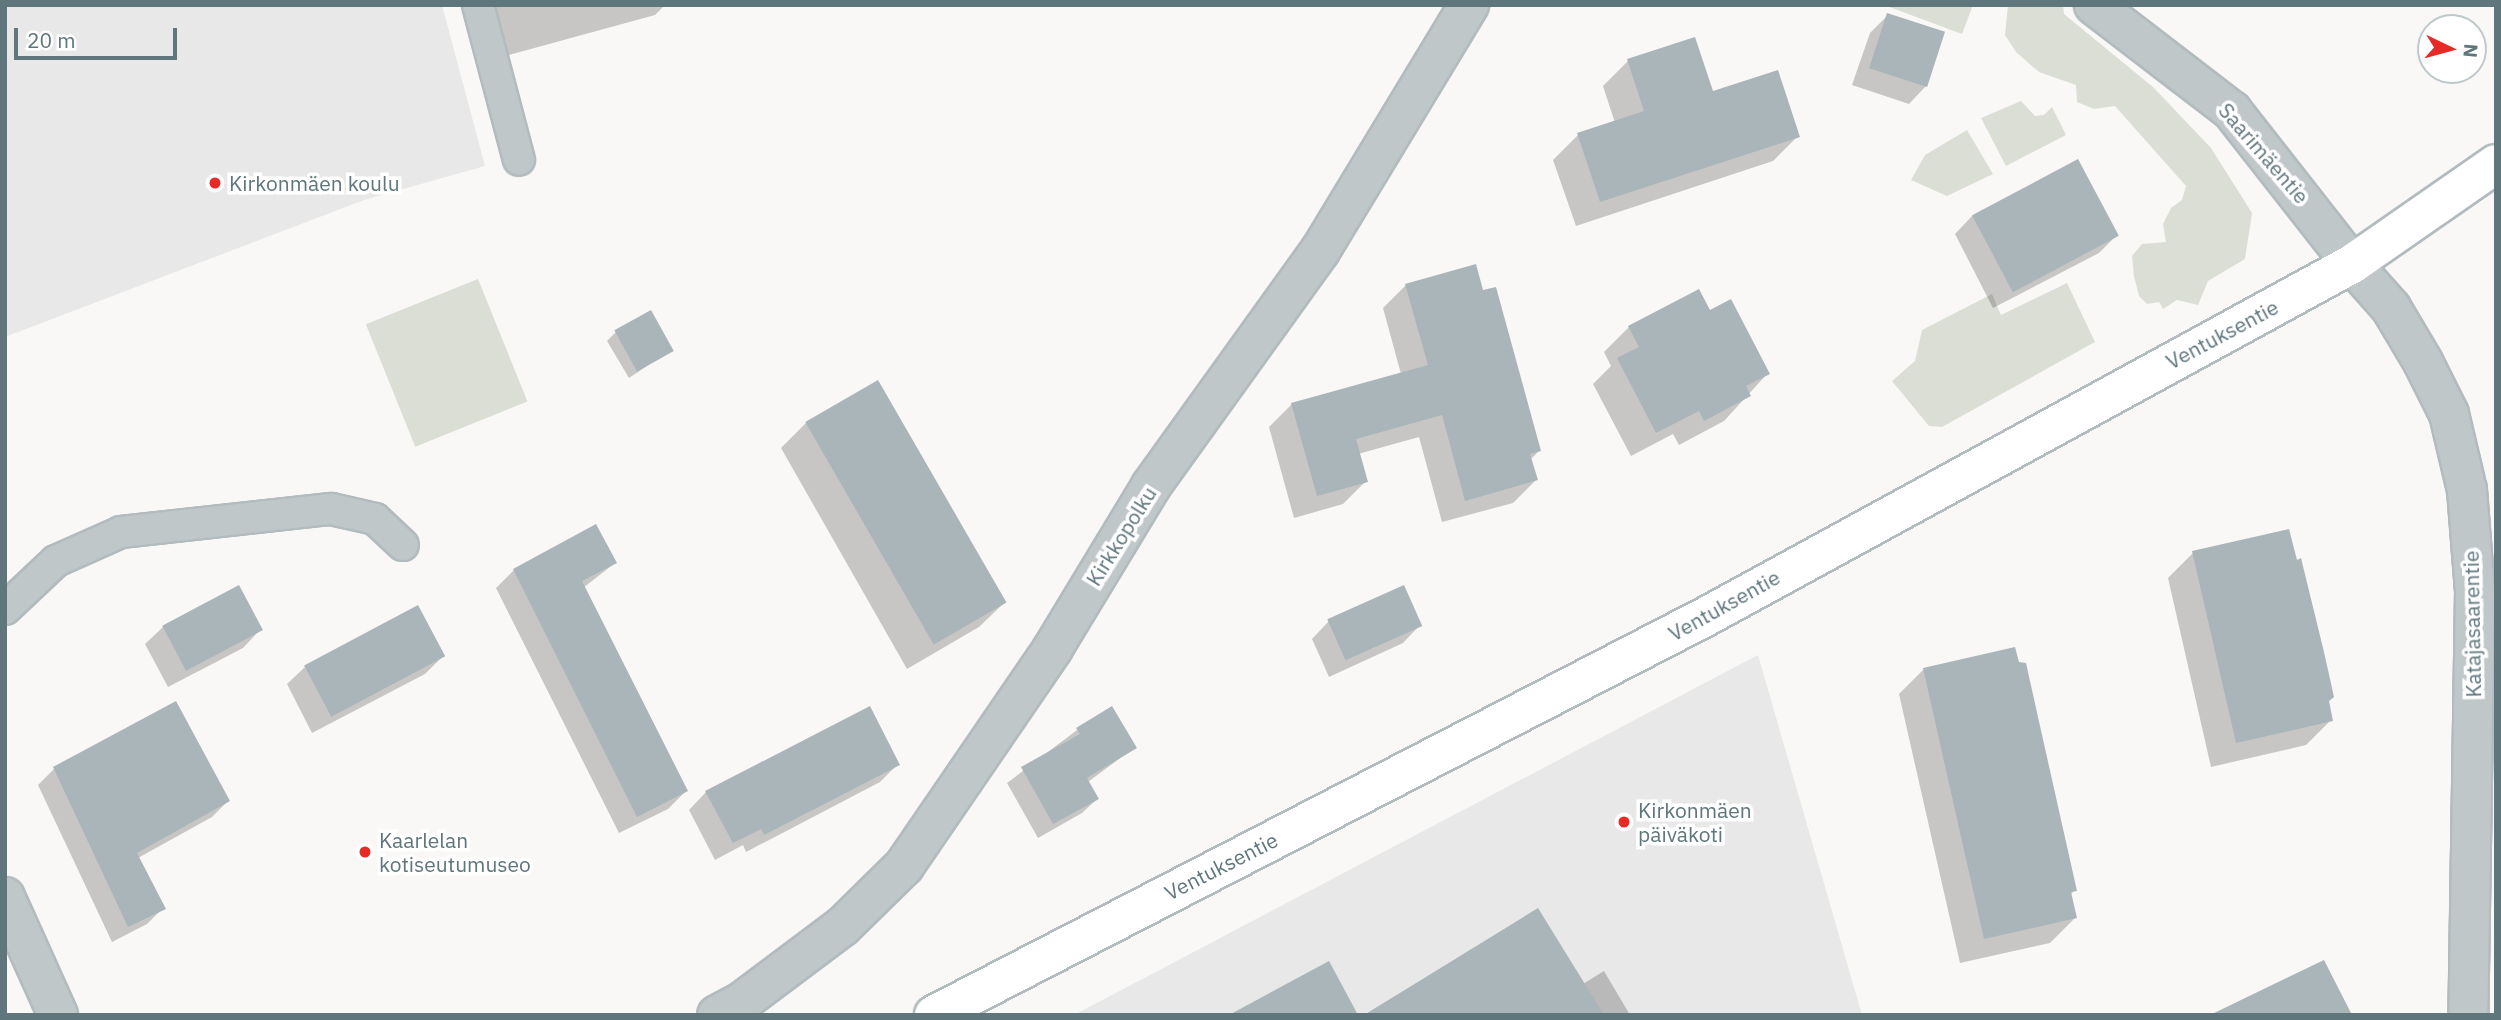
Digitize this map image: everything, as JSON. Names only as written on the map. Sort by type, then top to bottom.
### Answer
[{"type":"main road","name":"Ventuksentie","points":[[934,1015],[1707,616],[2353,264],[2496,164]]},
{"type":"street","name":"Kirkkopolku","points":[[717,1015],[743,1001],[843,926],[904,866],[1053,648],[1151,486],[1320,251],[1469,5]]},
{"type":"street","name":"Saarimäentie","points":[[2094,5],[2232,111],[2353,264]]},
{"type":"street","name":"Katajasaarentie","points":[[2353,264],[2391,308],[2423,362],[2449,414],[2467,490],[2475,592],[2468,1015]]},
{"type":"street","points":[[5,897],[58,1015]]},
{"type":"lane","points":[[478,5],[519,160]]},
{"type":"lane","points":[[5,609],[56,561],[121,532],[331,509],[375,519],[403,545]]},
{"type":"shaded area","name":"Kirkonmäen koulu","points":[[5,5],[442,5],[485,166],[364,200],[5,337]]},
{"type":"shaded area","points":[[1884,5],[1973,5],[1962,34]]},
{"type":"shaded area","points":[[2008,5],[2063,5],[2064,14],[2153,87],[2211,148],[2252,213],[2245,259],[2208,281],[2198,305],[2177,300],[2163,309],[2159,302],[2147,304],[2139,296],[2134,276],[2132,256],[2142,244],[2166,242],[2163,224],[2171,208],[2182,200],[2186,186],[2115,106],[2094,109],[2077,102],[2076,85],[2039,72],[2016,52],[2005,35]]},
{"type":"shaded area","points":[[2021,101],[2035,116],[2044,115],[2052,107],[2066,135],[2006,166],[1981,118]]},
{"type":"shaded area","points":[[1967,130],[1993,174],[1947,196],[1911,180],[1925,155]]},
{"type":"shaded area","points":[[478,279],[527,401],[415,447],[366,324]]},
{"type":"shaded area","points":[[2067,283],[2095,342],[1942,427],[1929,426],[1892,381],[1915,361],[1922,330],[1992,294],[2001,315]]},
{"type":"shaded area","name":"Kirkonmäen päiväkoti","points":[[1758,655],[1862,1015],[1074,1015]]},
{"type":"building","points":[[1887,13],[1945,32],[1927,87],[1869,68]]},
{"type":"building","points":[[1695,37],[1713,91],[1778,70],[1800,137],[1600,202],[1577,133],[1644,111],[1627,59]]},
{"type":"building","points":[[2078,159],[2119,236],[2013,292],[1972,215]]},
{"type":"building","points":[[1476,264],[1483,290],[1496,287],[1541,451],[1530,454],[1538,480],[1465,501],[1442,415],[1356,439],[1368,482],[1317,496],[1291,403],[1428,365],[1405,284]]},
{"type":"building","points":[[1699,289],[1710,310],[1731,299],[1770,374],[1746,386],[1751,396],[1704,421],[1699,411],[1656,433],[1617,358],[1639,347],[1628,326]]},
{"type":"building","points":[[651,310],[674,351],[637,371],[614,330]]},
{"type":"building","points":[[878,380],[1006,603],[934,645],[805,422]]},
{"type":"building","points":[[596,524],[617,563],[582,581],[688,791],[637,817],[513,569]]},
{"type":"building","points":[[2289,529],[2297,560],[2301,558],[2324,652],[2334,697],[2329,701],[2333,721],[2236,743],[2192,551]]},
{"type":"building","points":[[239,585],[263,630],[186,671],[162,626]]},
{"type":"building","points":[[1404,585],[1422,626],[1346,660],[1327,619]]},
{"type":"building","points":[[418,605],[445,656],[331,717],[304,666]]},
{"type":"building","points":[[2015,647],[2019,662],[2026,663],[2077,891],[2071,892],[2077,918],[1984,939],[1923,668]]},
{"type":"building","points":[[176,701],[230,801],[137,853],[166,909],[128,927],[53,767]]},
{"type":"building","points":[[870,706],[900,765],[764,835],[761,829],[733,843],[705,791]]},
{"type":"building","points":[[1112,706],[1137,748],[1087,778],[1099,799],[1053,824],[1021,767],[1080,734],[1076,728]]},
{"type":"building","points":[[1538,908],[1604,1015],[1364,1015]]},
{"type":"building","points":[[2324,960],[2352,1015],[2210,1015]]},
{"type":"building","points":[[1329,961],[1358,1015],[1229,1015]]},
{"type":"place","name":"Kirkonmäen koulu","points":[[215,183]]},
{"type":"place","name":"Kirkonmäen päiväkoti","points":[[1624,822]]},
{"type":"place","name":"Kaarlelan kotiseutumuseo","points":[[365,852]]}]
